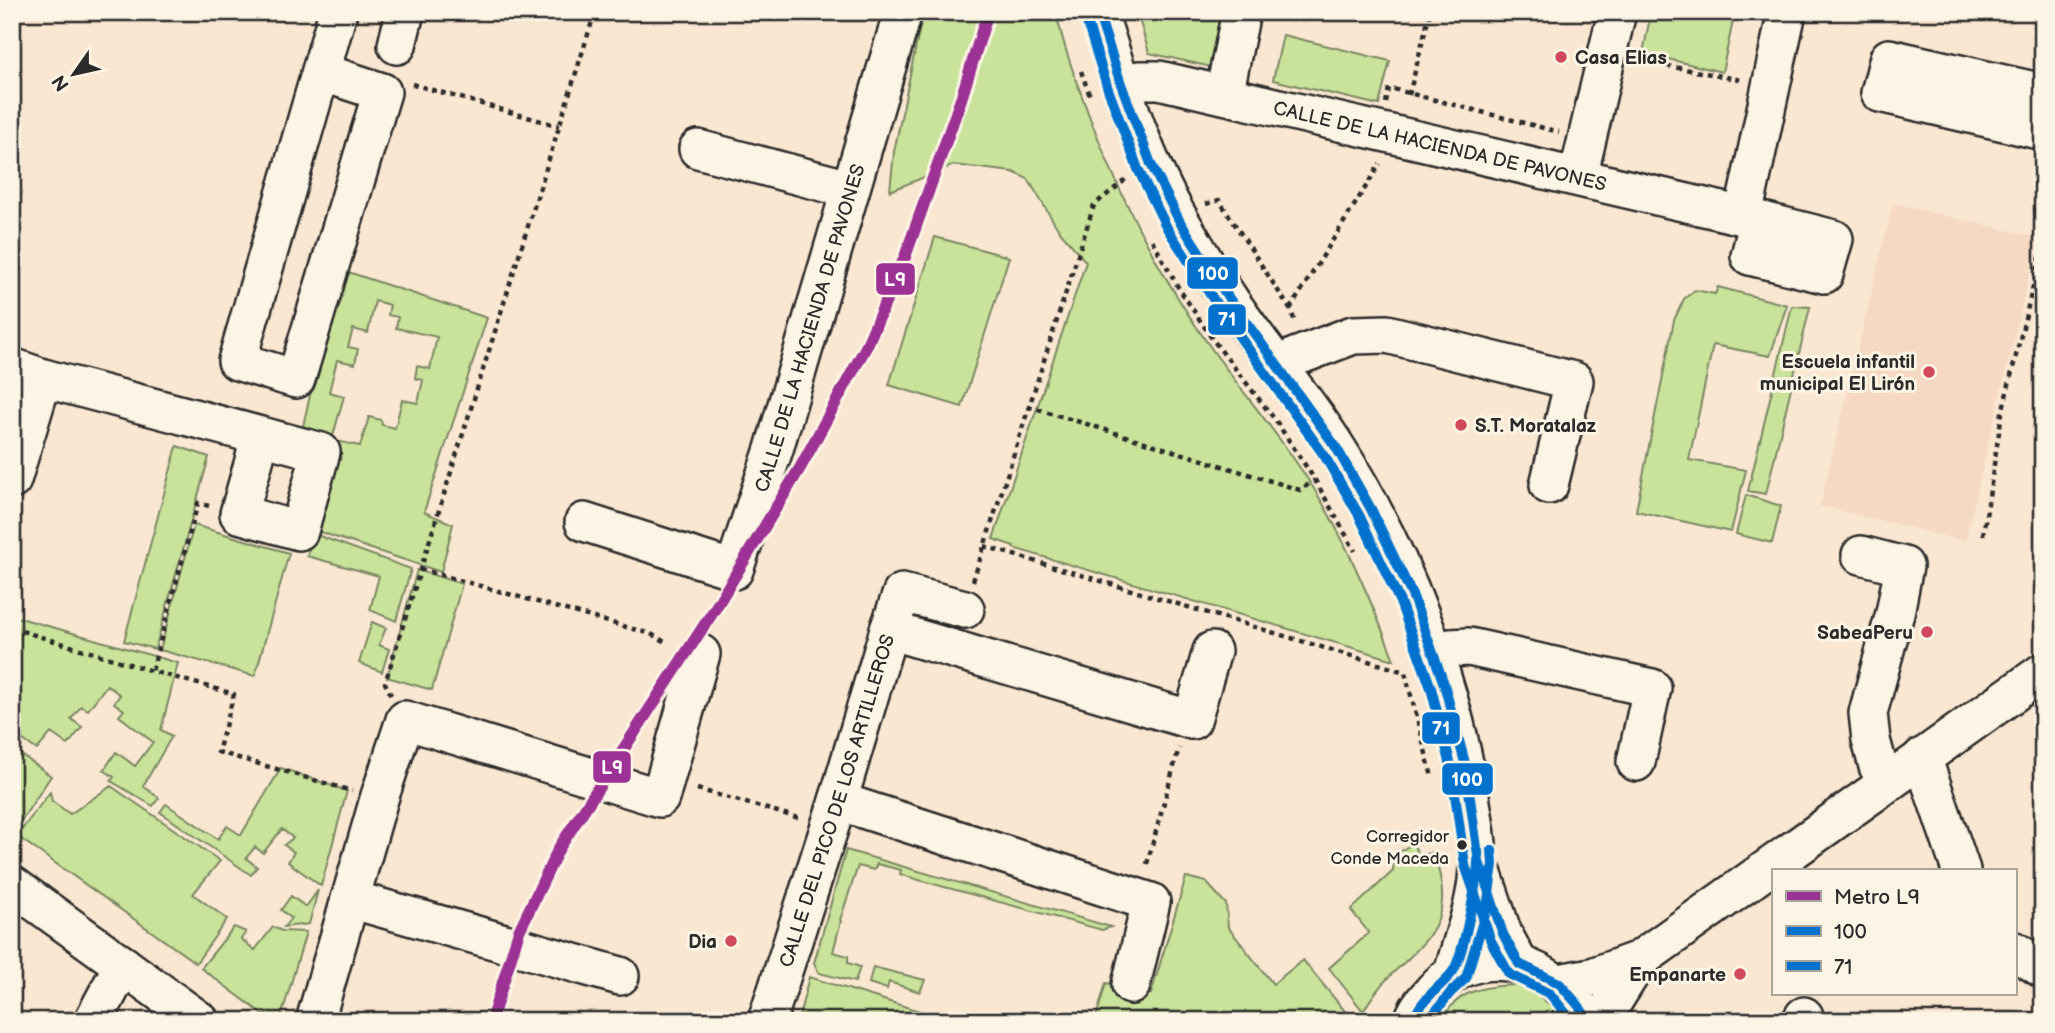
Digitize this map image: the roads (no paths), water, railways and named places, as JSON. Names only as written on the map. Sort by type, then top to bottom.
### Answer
[{"type":"street","points":[[321,72],[382,92],[296,379],[237,361],[338,12]]},
{"type":"street","name":"CALLE DE LA HACIENDA DE PAVONES","points":[[584,522],[734,570],[774,449],[903,12]]},
{"type":"street","points":[[1098,12],[1121,85],[1171,223],[1336,447],[1371,509],[1413,597],[1413,661],[1465,763],[1479,862],[1503,934],[1519,964]]},
{"type":"street","points":[[1224,95],[1241,12]]},
{"type":"street","points":[[1578,177],[1617,12]]},
{"type":"street","name":"CALLE DE LA HACIENDA DE PAVONES","points":[[1121,85],[1139,80],[1159,80],[1751,218],[1787,12]]},
{"type":"street","points":[[2043,93],[1889,58],[1880,93],[2043,131]]},
{"type":"street","points":[[698,149],[849,190]]},
{"type":"street","points":[[1280,368],[1295,357],[1353,335],[1387,334],[1574,381],[1549,485]]},
{"type":"street","points":[[12,480],[27,373],[321,452],[299,531],[239,514],[261,436]]},
{"type":"street","points":[[1861,555],[1904,566],[1895,613],[1868,713],[1871,740],[1886,783]]},
{"type":"street","points":[[889,630],[902,593],[965,608]]},
{"type":"street","name":"CALLE DEL PICO DE LOS ARTILLEROS","points":[[767,1021],[838,801],[889,630],[1192,720],[1212,651]]},
{"type":"street","points":[[1413,661],[1450,648],[1469,647],[1652,688],[1636,762]]},
{"type":"street","points":[[315,1021],[379,799],[405,720],[660,798],[701,654]]},
{"type":"street","points":[[1559,983],[1592,977],[1639,960],[2043,671]]},
{"type":"street","points":[[1922,757],[1961,869]]},
{"type":"street","points":[[838,801],[1151,902],[1131,985]]},
{"type":"street","points":[[1453,973],[1472,905],[1479,862]]},
{"type":"street","points":[[12,885],[200,1021]]},
{"type":"street","points":[[350,898],[620,976]]},
{"type":"street","points":[[1413,1021],[1417,1009],[1441,982],[1453,973],[1474,964],[1496,960],[1519,964],[1559,983],[1588,1021]]},
{"type":"street","points":[[1603,1021],[1639,960]]},
{"type":"street","points":[[93,1021],[123,965]]},
{"type":"metro line","name":"L9","points":[[491,1021],[519,931],[559,848],[713,612],[800,468],[866,347],[905,257],[961,99],[988,12]]},
{"type":"place","name":"Casa Elias","points":[[1561,57]]},
{"type":"place","name":"Escuela infantil municipal El Lirón","points":[[1929,372]]},
{"type":"place","name":"S.T. Moratalaz","points":[[1461,425]]},
{"type":"place","name":"SabeaPeru","points":[[1927,632]]},
{"type":"place","name":"Corregidor Conde Maceda","points":[[1462,845]]},
{"type":"place","name":"Dia","points":[[731,941]]},
{"type":"place","name":"Empanarte","points":[[1740,974]]}]
